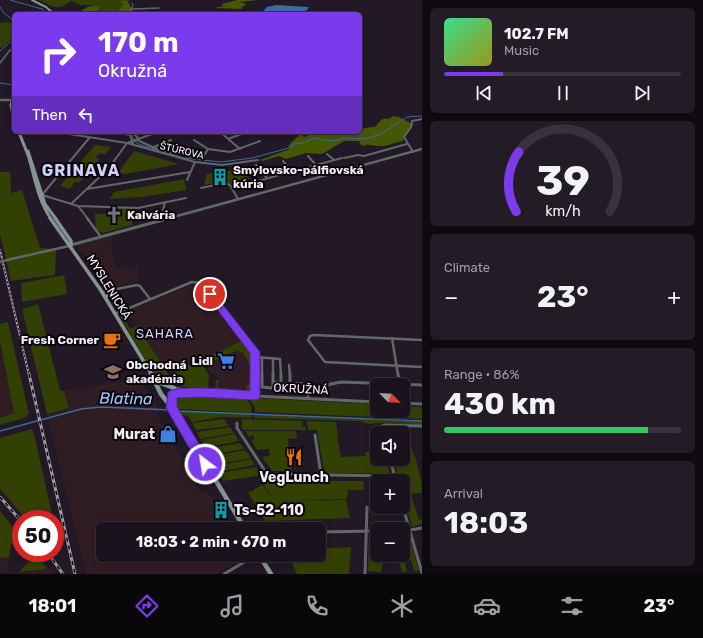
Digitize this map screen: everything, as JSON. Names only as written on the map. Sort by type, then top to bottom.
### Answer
[{"type":"main road","points":[[32,0],[44,5],[53,12]]},
{"type":"main road","points":[[36,0],[54,12]]},
{"type":"main road","name":"MYSLENICKÁ","points":[[19,134],[29,159],[37,192],[46,212],[67,243],[71,245]]},
{"type":"main road","name":"MYSLENICKÁ","points":[[23,134],[42,195],[47,206],[106,297],[114,314],[161,393],[172,408],[241,522]]},
{"type":"main road","points":[[101,290],[109,291],[106,297]]},
{"type":"main road","points":[[155,381],[166,385],[171,385],[174,388],[172,408]]},
{"type":"main road","points":[[166,385],[161,388],[161,393],[166,397],[173,395]]},
{"type":"main road","points":[[263,562],[271,574]]},
{"type":"street","points":[[127,12],[133,9],[159,8]]},
{"type":"street","points":[[0,63],[10,50],[12,50]]},
{"type":"street","points":[[0,100],[12,100]]},
{"type":"street","points":[[413,152],[404,137],[411,127],[411,122],[422,119]]},
{"type":"street","name":"ŠTÚROVA","points":[[70,134],[127,143],[195,162],[222,165],[258,160]]},
{"type":"street","points":[[124,134],[130,135],[132,142],[136,146]]},
{"type":"street","points":[[134,134],[140,144],[183,156],[202,159],[208,149]]},
{"type":"street","points":[[70,204],[109,168],[127,143],[152,134]]},
{"type":"street","points":[[222,134],[240,149]]},
{"type":"street","points":[[228,139],[242,134]]},
{"type":"street","points":[[90,137],[42,195],[78,206],[138,208],[186,198]]},
{"type":"street","points":[[154,148],[171,140]]},
{"type":"street","points":[[194,140],[208,149],[228,152],[260,141]]},
{"type":"street","points":[[232,188],[343,158],[358,155],[364,156],[407,144]]},
{"type":"street","points":[[0,262],[101,237],[422,149]]},
{"type":"street","points":[[327,154],[334,161]]},
{"type":"street","points":[[308,156],[317,165]]},
{"type":"street","points":[[284,161],[292,172]]},
{"type":"street","points":[[187,180],[195,162]]},
{"type":"street","points":[[256,165],[267,178]]},
{"type":"street","points":[[87,189],[190,172]]},
{"type":"street","points":[[201,188],[223,182],[230,185],[238,200]]},
{"type":"street","points":[[162,220],[161,218],[165,202]]},
{"type":"street","points":[[78,206],[101,237]]},
{"type":"street","points":[[114,314],[192,282],[200,283],[254,349],[256,357],[255,396]]},
{"type":"street","points":[[109,291],[137,285],[140,286],[150,299]]},
{"type":"street","points":[[422,340],[314,335],[310,336],[308,340],[309,344],[323,361],[327,362],[422,366]]},
{"type":"street","points":[[392,338],[399,378]]},
{"type":"street","points":[[256,357],[278,358],[281,360],[281,382]]},
{"type":"street","points":[[262,357],[262,387],[272,387],[274,382],[273,358]]},
{"type":"street","points":[[289,365],[290,383]]},
{"type":"street","points":[[255,379],[262,380]]},
{"type":"street","points":[[274,382],[304,385],[308,391],[308,399]]},
{"type":"street","points":[[326,384],[336,384],[341,382],[370,383]]},
{"type":"street","points":[[410,385],[422,385]]},
{"type":"street","name":"OKRUŽNÁ","points":[[174,388],[199,393]]},
{"type":"street","name":"OKRUŽNÁ","points":[[173,395],[199,393],[370,402]]},
{"type":"street","points":[[410,403],[422,404]]},
{"type":"street","points":[[237,423],[237,428],[267,474],[272,476],[370,476]]},
{"type":"street","points":[[382,426],[422,426]]},
{"type":"street","points":[[315,435],[321,475]]},
{"type":"street","points":[[365,574],[367,506]]},
{"type":"street","points":[[422,528],[410,531],[422,573]]},
{"type":"street","points":[[326,532],[370,530]]},
{"type":"street","points":[[224,574],[244,562]]},
{"type":"shaded area","points":[[111,236],[113,243],[111,245],[117,269],[138,267],[139,281],[106,289],[77,245]]},
{"type":"shaded area","points":[[197,283],[201,285],[252,351],[254,356],[253,390],[249,393],[216,391],[216,382],[219,380],[201,363],[175,375],[170,366],[164,369],[127,311]]},
{"type":"shaded area","points":[[0,341],[14,413],[0,418]]},
{"type":"shaded area","points":[[138,375],[159,410],[157,414],[201,493],[207,490],[227,522],[96,522],[96,562],[237,562],[216,574],[86,574],[47,414],[69,408],[64,391],[121,382]]},
{"type":"shaded area","points":[[9,557],[7,574],[0,574],[0,558]]},
{"type":"shaded area","points":[[52,568],[52,574],[7,574]]},
{"type":"green space","points":[[38,0],[130,0],[128,2],[120,3],[123,4],[117,10],[118,12],[97,12],[93,5],[80,5],[71,1],[58,7],[51,6]]},
{"type":"green space","points":[[237,0],[258,0],[240,2],[246,5],[241,9],[214,8],[223,6],[222,4]]},
{"type":"green space","points":[[127,1],[132,8],[125,12],[117,12],[123,4],[120,2]]},
{"type":"green space","points":[[90,6],[99,7],[98,12],[80,12]]},
{"type":"green space","points":[[8,22],[12,23],[12,38],[0,49],[0,23]]},
{"type":"green space","points":[[393,116],[399,117],[414,125],[404,136],[403,141],[382,146],[363,146],[359,141],[344,141],[322,154],[306,153],[286,159],[279,156],[263,161],[260,160],[290,149],[288,146],[300,134],[304,137],[309,134],[362,134],[364,128],[374,127],[381,120],[389,119]]},
{"type":"green space","points":[[95,145],[111,147],[106,154],[98,154],[96,158],[100,159],[80,182],[75,182],[70,189],[60,186]]},
{"type":"green space","points":[[134,151],[179,164],[126,174],[118,173]]},
{"type":"green space","points":[[240,169],[250,179],[230,184],[224,181],[204,185],[207,174]]},
{"type":"green space","points":[[0,172],[10,172],[11,193],[22,190],[40,248],[56,249],[55,275],[11,281],[0,234]]},
{"type":"green space","points":[[184,179],[186,190],[142,197],[109,199],[114,192]]},
{"type":"green space","points":[[120,208],[134,209],[132,225],[103,233],[96,230],[95,214],[113,213]]},
{"type":"green space","points":[[64,275],[67,294],[22,302],[21,283]]},
{"type":"green space","points":[[38,304],[60,390],[64,391],[69,408],[47,414],[22,309]]},
{"type":"green space","points":[[123,311],[124,312],[122,314],[130,329],[137,326],[168,374],[166,378],[160,382],[119,315]]},
{"type":"green space","points":[[8,322],[29,414],[24,418],[0,425],[0,418],[14,413],[0,341],[0,324]]},
{"type":"green space","points":[[244,340],[254,353],[253,365],[249,365],[242,352],[240,353],[238,350],[203,366],[209,375],[208,388],[183,387],[177,383],[178,378],[175,372]]},
{"type":"green space","points":[[251,371],[253,372],[252,392],[215,390],[216,380],[219,380],[217,386],[219,388],[246,390],[246,386],[250,383]]},
{"type":"green space","points":[[182,395],[246,398],[252,408],[251,413],[176,409],[174,404]]},
{"type":"green space","points":[[249,398],[370,404],[370,417],[255,412],[255,408]]},
{"type":"green space","points":[[410,406],[422,407],[422,419],[398,418],[410,418]]},
{"type":"green space","points":[[177,411],[252,414],[252,418],[222,417],[192,422],[188,416],[178,414]]},
{"type":"green space","points":[[254,415],[422,421],[422,425],[380,423],[368,424],[361,421],[254,418]]},
{"type":"green space","points":[[224,419],[229,426],[196,430],[192,423]]},
{"type":"green space","points":[[242,419],[305,421],[302,422],[303,427],[306,427],[306,430],[244,430],[242,428]]},
{"type":"green space","points":[[307,421],[336,422],[341,457],[366,456],[365,452],[370,452],[370,466],[388,466],[390,473],[326,473],[324,471],[317,430],[308,430]]},
{"type":"green space","points":[[230,427],[234,433],[200,439],[197,432]]},
{"type":"green space","points":[[32,429],[51,510],[18,510],[0,489],[0,438]]},
{"type":"green space","points":[[245,431],[296,431],[297,438],[288,439],[288,455],[290,455],[291,471],[272,471],[262,457],[270,456],[269,449],[257,450],[251,440],[255,439],[253,435],[249,437]]},
{"type":"green space","points":[[235,434],[239,441],[205,448],[201,440]]},
{"type":"green space","points":[[240,443],[244,449],[209,455],[206,449]]},
{"type":"green space","points":[[410,444],[420,474],[422,487],[422,493],[411,494],[419,520],[422,519],[422,524],[412,527],[408,514],[410,514],[410,474],[397,474],[395,466],[410,466]]},
{"type":"green space","points":[[245,450],[251,458],[214,465],[210,457]]},
{"type":"green space","points":[[251,459],[255,465],[218,472],[215,466]]},
{"type":"green space","points":[[256,467],[262,475],[223,481],[218,473]]},
{"type":"green space","points":[[266,476],[271,477],[272,481],[363,481],[364,490],[348,490],[347,499],[276,501],[258,478]]},
{"type":"green space","points":[[262,485],[276,501],[346,500],[350,518],[266,521],[248,493]]},
{"type":"green space","points":[[0,511],[12,526],[12,544],[9,557],[0,558]]},
{"type":"green space","points":[[370,534],[370,562],[405,562],[407,572],[402,572],[399,563],[383,563],[381,572],[368,571]]},
{"type":"green space","points":[[410,538],[419,571],[414,571],[411,560]]},
{"type":"green space","points":[[351,547],[349,574],[297,574],[292,562],[326,562],[326,549]]},
{"type":"green space","points":[[28,562],[41,562],[46,567],[46,569],[19,572]]},
{"type":"water","points":[[276,5],[309,7],[307,10],[302,12],[262,12],[267,7]]},
{"type":"waterway","points":[[10,0],[42,9],[46,12]]},
{"type":"waterway","points":[[130,10],[133,7],[132,3]]},
{"type":"waterway","points":[[0,7],[4,13],[12,19]]},
{"type":"waterway","points":[[0,51],[12,40]]},
{"type":"waterway","points":[[0,83],[12,85]]},
{"type":"waterway","points":[[131,134],[135,142],[141,145],[184,158],[221,162],[252,158],[289,148],[294,144],[303,143],[313,138],[331,141],[345,138],[365,139],[381,134],[407,117],[422,116]]},
{"type":"waterway","name":"Blatina","points":[[0,431],[81,409],[101,407],[172,410]]},
{"type":"waterway","name":"Blatina","points":[[177,411],[422,421]]},
{"type":"railway","points":[[0,250],[29,375]]},
{"type":"railway","points":[[29,374],[75,574]]},
{"type":"railway","points":[[0,497],[12,511]]},
{"type":"railway","points":[[54,562],[63,574]]},
{"type":"place","name":"Smylovsko-pálfiovská kúria","points":[[220,177]]},
{"type":"place","name":"Kalvária","points":[[114,215]]},
{"type":"place","name":"Fresh Corner","points":[[112,340]]},
{"type":"place","name":"Lidl","points":[[226,361]]},
{"type":"place","name":"Obchodná akadémia","points":[[113,372]]},
{"type":"place","name":"Murat","points":[[168,434]]},
{"type":"place","name":"VegLunch","points":[[294,457]]},
{"type":"place","name":"Ts-52-110","points":[[221,510]]},
{"type":"district","name":"GRINAVA","points":[[81,170]]},
{"type":"district","name":"SAHARA","points":[[165,333]]},
{"type":"route","points":[[205,464],[172,408],[172,396],[174,394],[199,393],[255,396],[256,355],[254,349],[210,294]]}]
